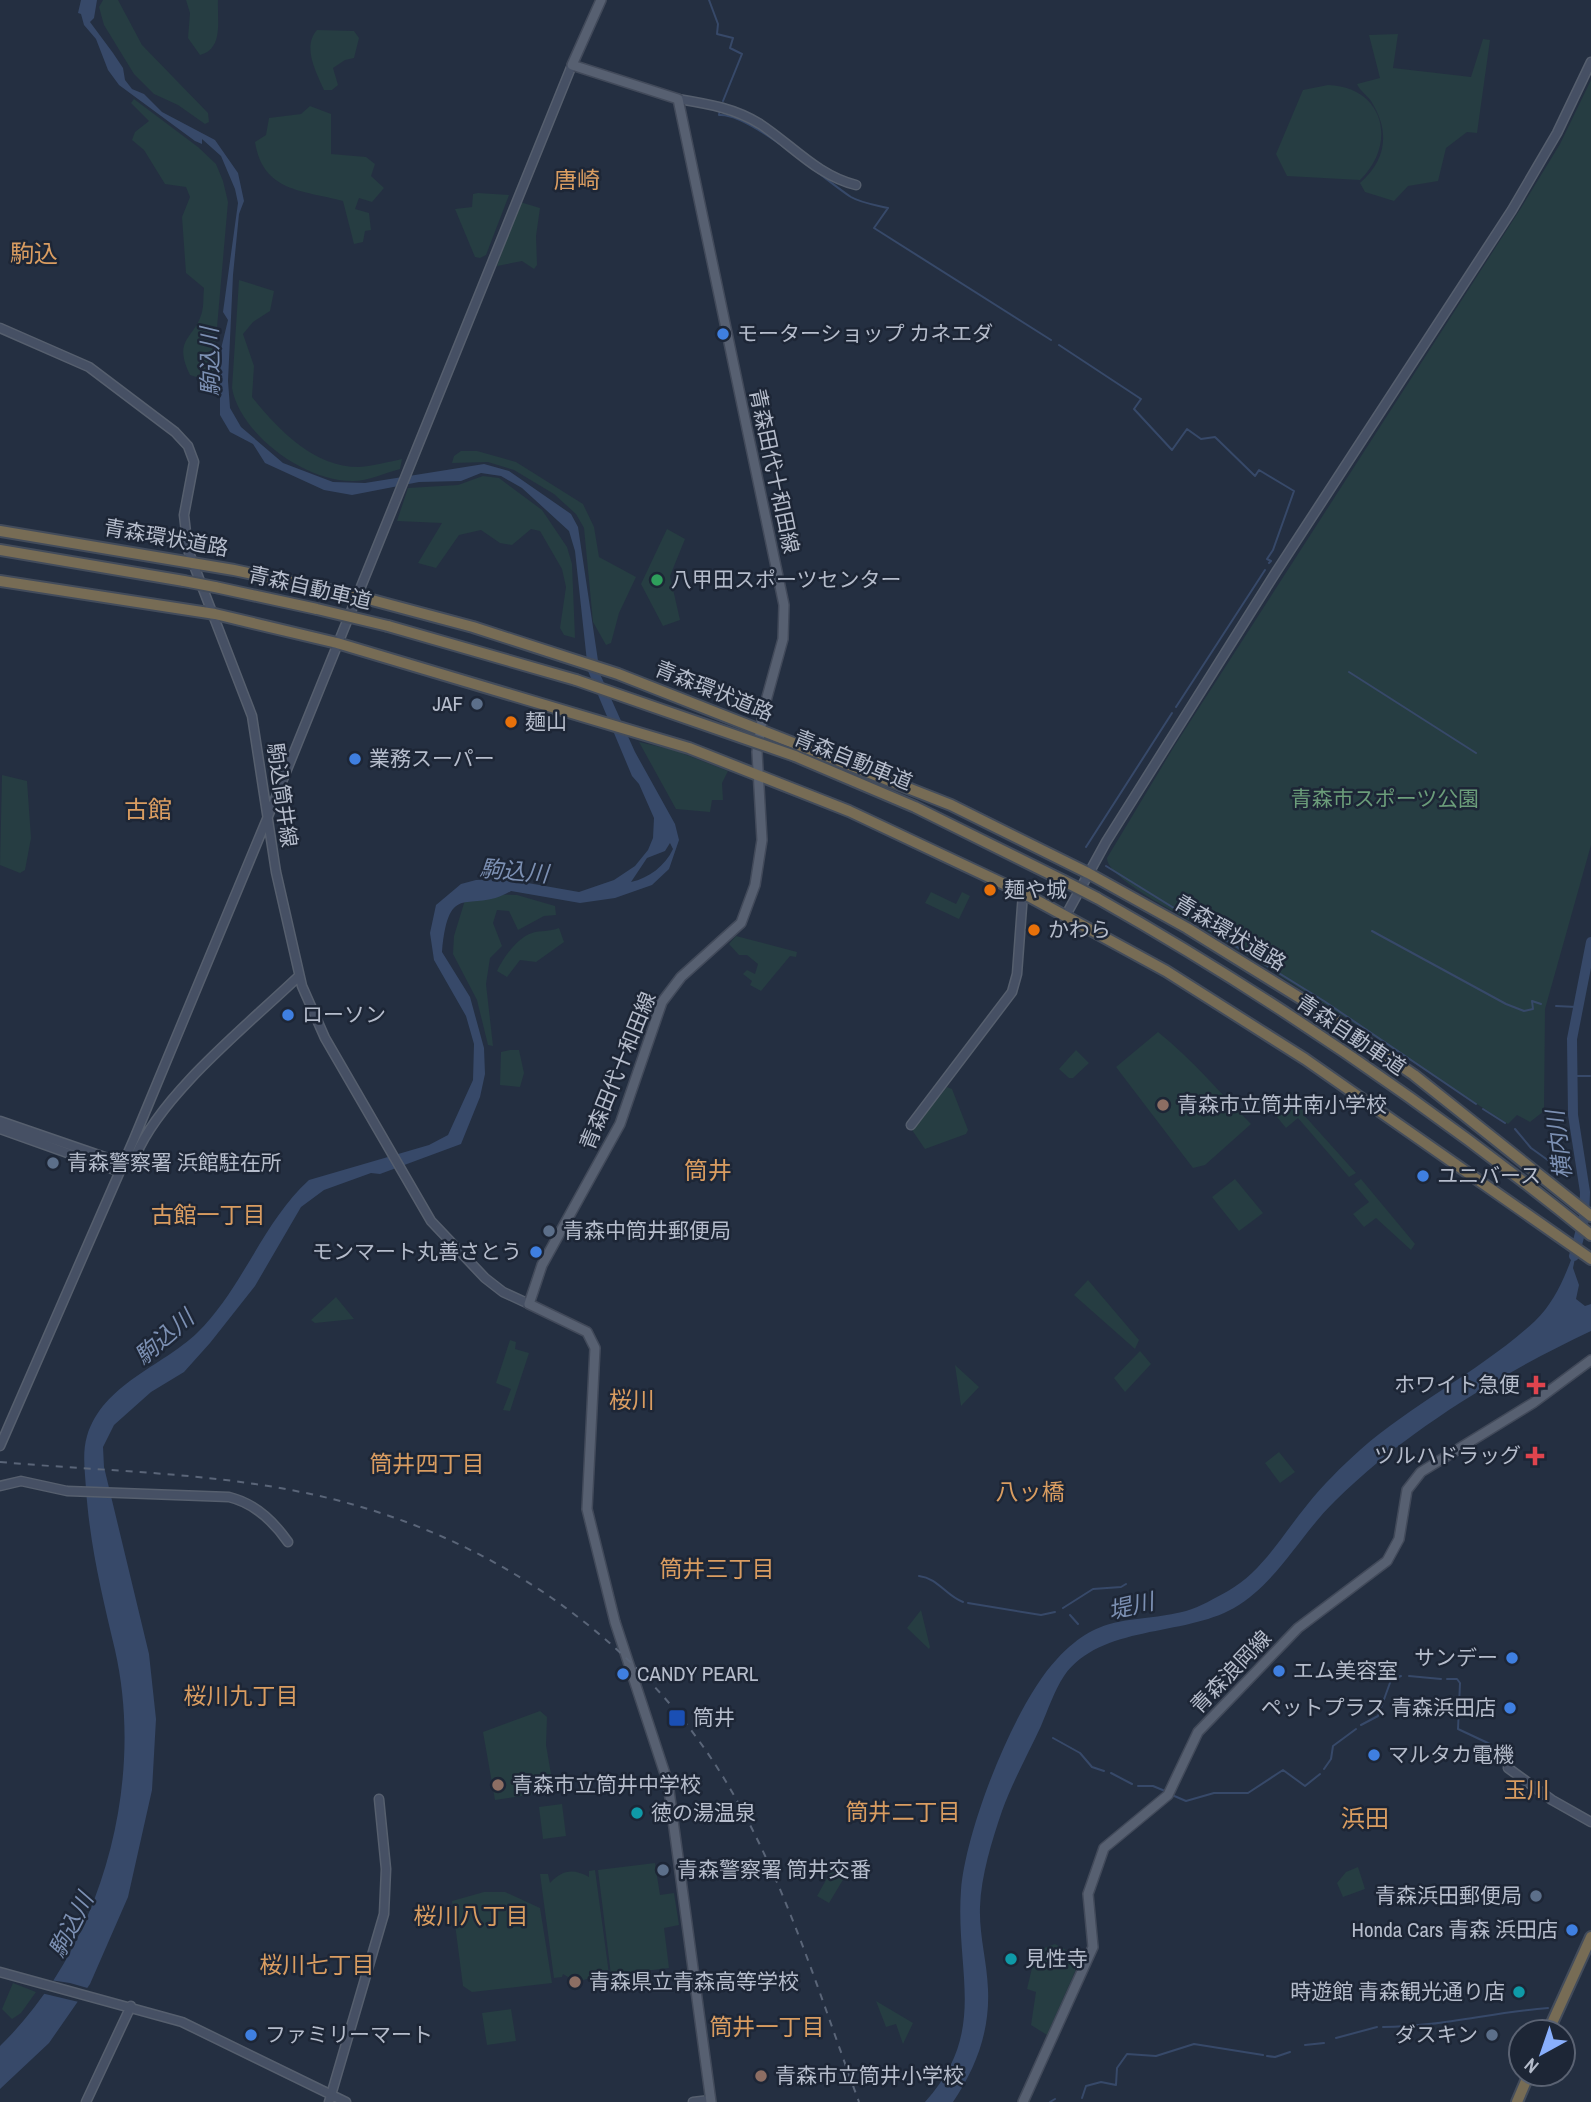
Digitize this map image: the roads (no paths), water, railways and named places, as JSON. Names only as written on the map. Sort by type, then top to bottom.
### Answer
[{"type":"highway","name":"青森環状道路","points":[[0,531],[192,562],[357,596],[473,627],[662,691],[951,805],[1088,873],[1187,928],[1363,1038],[1591,1216]]},
{"type":"highway","name":"青森自動車道","points":[[0,550],[215,587],[388,626],[576,680],[795,756],[925,811],[1097,898],[1313,1031],[1419,1104],[1591,1235]]},
{"type":"highway","points":[[0,581],[215,614],[337,643],[663,740],[849,811],[1023,893],[1166,971],[1268,1035],[1565,1238],[1591,1259]]},
{"type":"highway","points":[[1554,2018],[1591,1937]]},
{"type":"main road","points":[[601,0],[572,65],[678,99]]},
{"type":"main road","name":"青森田代十和田線","points":[[529,1304],[530,1294],[542,1265],[620,1124],[662,1002],[681,977],[741,923],[755,885],[762,840],[758,775],[760,730],[783,639],[784,605],[678,99]]},
{"type":"main road","points":[[529,1304],[587,1332],[595,1348],[587,1509],[615,1622],[668,1783],[710,2101]]},
{"type":"main road","name":"青森浪岡線","points":[[1023,2102],[1091,1952],[1094,1940],[1088,1914],[1088,1894],[1104,1848],[1168,1795],[1198,1732],[1298,1628],[1387,1561],[1399,1539],[1407,1490],[1421,1472],[1529,1406],[1591,1360]]},
{"type":"street","points":[[1066,915],[1088,873],[1276,572],[1512,210],[1553,140],[1591,62]]},
{"type":"street","points":[[0,1446],[269,814],[572,65]]},
{"type":"street","points":[[678,99],[721,106],[746,116],[827,173],[856,185]]},
{"type":"street","name":"駒込筒井線","points":[[0,328],[89,368],[184,441],[194,462],[184,515],[192,562],[215,614],[252,716],[276,872],[293,935],[299,976],[319,1028],[425,1212],[458,1254],[503,1292],[529,1304]]},
{"type":"street","points":[[911,1125],[1012,992],[1017,974],[1023,893]]},
{"type":"street","points":[[136,1155],[144,1139],[190,1081],[299,976]]},
{"type":"street","points":[[0,1121],[120,1167]]},
{"type":"street","points":[[0,1129],[120,1167]]},
{"type":"street","points":[[0,1486],[26,1481],[60,1490],[82,1492],[238,1500],[263,1515],[288,1542]]},
{"type":"street","points":[[1508,1768],[1552,1800],[1591,1822]]},
{"type":"street","points":[[330,2099],[384,1914],[386,1877],[379,1799]]},
{"type":"street","points":[[0,1972],[131,2006],[208,2032],[330,2099],[346,2102]]},
{"type":"street","points":[[86,2102],[131,2006]]},
{"type":"street","points":[[693,2102],[710,2101]]},
{"type":"water","points":[[81,0],[97,0],[94,18],[90,22],[123,68],[125,80],[132,89],[144,94],[162,112],[215,140],[238,173],[244,201],[239,214],[233,275],[228,381],[230,408],[241,427],[283,463],[333,482],[365,483],[484,464],[509,471],[571,514],[578,527],[600,674],[635,752],[675,824],[679,840],[669,869],[652,885],[615,898],[580,903],[511,891],[496,898],[456,906],[445,929],[442,952],[470,997],[484,1048],[485,1074],[480,1097],[461,1144],[380,1174],[371,1173],[324,1190],[301,1207],[255,1286],[210,1343],[184,1372],[151,1392],[114,1425],[103,1447],[104,1467],[149,1654],[156,1719],[152,1790],[128,1897],[90,1984],[49,2043],[0,2089],[0,2046],[35,2007],[65,1962],[89,1914],[107,1863],[119,1809],[124,1756],[123,1702],[94,1550],[84,1455],[85,1442],[95,1418],[119,1390],[197,1333],[227,1296],[278,1216],[309,1180],[429,1145],[448,1135],[473,1080],[474,1044],[466,1016],[434,960],[430,933],[436,905],[461,884],[476,880],[505,879],[579,892],[614,880],[635,866],[648,850],[653,838],[654,818],[639,784],[632,776],[588,671],[575,551],[569,531],[522,488],[501,476],[481,473],[461,481],[419,482],[352,495],[324,490],[265,463],[253,444],[230,432],[220,415],[220,353],[228,320],[223,312],[238,203],[235,189],[221,156],[202,139],[202,144],[195,141],[119,85],[108,70],[96,39],[78,13]],"holes":[[[670,843],[673,849],[666,861],[656,870],[631,882],[647,858],[665,851]]]},
{"type":"water","points":[[1579,1239],[1573,1268],[1579,1285],[1576,1299],[1585,1306],[1591,1304],[1591,1331],[1489,1385],[1424,1427],[1393,1451],[1335,1501],[1263,1586],[1234,1608],[1191,1624],[1121,1639],[1080,1659],[1064,1676],[1006,1800],[985,1871],[980,1917],[988,2005],[980,2048],[953,2102],[925,2102],[945,2076],[957,2051],[963,2026],[965,2000],[961,1890],[972,1834],[982,1801],[1009,1735],[1041,1679],[1073,1643],[1089,1633],[1118,1622],[1191,1609],[1240,1583],[1262,1563],[1319,1490],[1360,1450],[1403,1416],[1515,1339],[1535,1321],[1556,1293]]},
{"type":"waterway","points":[[709,0],[718,24],[717,34],[733,38],[730,48],[742,54],[723,101]]},
{"type":"waterway","points":[[720,110],[719,115],[732,117],[767,135],[851,197],[888,208],[874,228],[1051,340]]},
{"type":"waterway","points":[[1059,345],[1141,399],[1134,409],[1172,450],[1187,429],[1201,439],[1215,437],[1255,476],[1259,470],[1294,491],[1273,550],[1267,559],[1271,561],[1269,563]]},
{"type":"waterway","points":[[1176,707],[1265,570]]},
{"type":"waterway","points":[[1349,672],[1476,753]]},
{"type":"waterway","points":[[1086,847],[1172,713]]},
{"type":"waterway","points":[[1106,866],[1324,1001],[1476,1104]]},
{"type":"waterway","points":[[1372,931],[1506,1004],[1524,1011],[1533,1009],[1532,1001],[1541,1004]]},
{"type":"waterway","name":"横内川","points":[[1574,1256],[1584,1218],[1585,1192],[1573,1115],[1572,1039],[1591,942]]},
{"type":"waterway","points":[[1556,1006],[1577,1007]]},
{"type":"waterway","points":[[1571,1076],[1590,1076]]},
{"type":"waterway","points":[[1483,1109],[1505,1123]]},
{"type":"waterway","points":[[1515,1129],[1531,1148],[1563,1171]]},
{"type":"waterway","name":"横内川","points":[[1581,1185],[1585,1188]]},
{"type":"waterway","points":[[919,1576],[932,1580],[963,1602]]},
{"type":"waterway","name":"堤川","points":[[1063,1608],[1093,1589],[1121,1587],[1126,1584]]},
{"type":"waterway","points":[[968,1603],[1041,1615],[1055,1612]]},
{"type":"waterway","points":[[1070,1615],[1078,1624]]},
{"type":"waterway","points":[[1361,1725],[1378,1716],[1391,1680],[1401,1676]]},
{"type":"waterway","points":[[1409,1676],[1441,1679]]},
{"type":"waterway","points":[[1447,1679],[1457,1679],[1460,1683],[1458,1729],[1490,1744],[1496,1751]]},
{"type":"waterway","points":[[1324,1769],[1331,1759],[1333,1746],[1356,1729]]},
{"type":"waterway","points":[[1053,1738],[1080,1753],[1092,1767],[1104,1771]]},
{"type":"waterway","points":[[1172,1795],[1186,1801],[1214,1793],[1248,1793],[1283,1770],[1305,1786],[1320,1774]]},
{"type":"waterway","points":[[1111,1773],[1132,1784]]},
{"type":"waterway","points":[[1138,1786],[1153,1786],[1165,1791]]},
{"type":"waterway","points":[[1383,2027],[1425,2025],[1548,2008]]},
{"type":"waterway","points":[[1336,2038],[1377,2027]]},
{"type":"waterway","points":[[1305,2045],[1324,2043]]},
{"type":"waterway","points":[[1082,2098],[1086,2086],[1101,2082],[1116,2085],[1117,2068],[1127,2054],[1156,2056],[1194,2044],[1263,2055]]},
{"type":"waterway","points":[[1267,2056],[1275,2057],[1290,2052]]},
{"type":"waterway","points":[[1050,2102],[1055,2099]]},
{"type":"railway","points":[[0,1462],[227,1480],[301,1492],[365,1508],[426,1530],[486,1558],[543,1592],[596,1631],[644,1676],[687,1725],[725,1780],[766,1857],[783,1897],[859,2102]]},
{"type":"place","name":"モーターショップ カネエダ","points":[[723,334]]},
{"type":"place","name":"八甲田スポーツセンター","points":[[657,580]]},
{"type":"place","name":"JAF","points":[[477,704]]},
{"type":"place","name":"麺山","points":[[511,722]]},
{"type":"place","name":"業務スーパー","points":[[355,759]]},
{"type":"place","name":"麺や城","points":[[990,890]]},
{"type":"place","name":"かわら","points":[[1034,930]]},
{"type":"place","name":"ローソン","points":[[288,1015]]},
{"type":"place","name":"青森市立筒井南小学校","points":[[1163,1105]]},
{"type":"place","name":"青森警察署 浜館駐在所","points":[[53,1163]]},
{"type":"place","name":"ユニバース","points":[[1423,1176]]},
{"type":"place","name":"青森中筒井郵便局","points":[[549,1231]]},
{"type":"place","name":"モンマート丸善さとう","points":[[536,1252]]},
{"type":"place","name":"ホワイト急便","points":[[1536,1385]]},
{"type":"place","name":"ツルハドラッグ","points":[[1535,1456]]},
{"type":"place","name":"サンデー","points":[[1512,1658]]},
{"type":"place","name":"エム美容室","points":[[1279,1671]]},
{"type":"place","name":"CANDY PEARL","points":[[623,1674]]},
{"type":"place","name":"ペットプラス 青森浜田店","points":[[1510,1708]]},
{"type":"place","name":"筒井","points":[[677,1718]]},
{"type":"place","name":"マルタカ電機","points":[[1374,1755]]},
{"type":"place","name":"青森市立筒井中学校","points":[[498,1785]]},
{"type":"place","name":"徳の湯温泉","points":[[637,1813]]},
{"type":"place","name":"青森警察署 筒井交番","points":[[663,1870]]},
{"type":"place","name":"青森浜田郵便局","points":[[1536,1896]]},
{"type":"place","name":"Honda Cars 青森 浜田店","points":[[1572,1930]]},
{"type":"place","name":"見性寺","points":[[1011,1959]]},
{"type":"place","name":"青森県立青森高等学校","points":[[575,1982]]},
{"type":"place","name":"時遊館 青森観光通り店","points":[[1519,1992]]},
{"type":"place","name":"ファミリーマート","points":[[251,2035]]},
{"type":"place","name":"ダスキン","points":[[1492,2035]]},
{"type":"place","name":"青森市立筒井小学校","points":[[761,2076]]},
{"type":"district","name":"唐崎","points":[[577,180]]},
{"type":"district","name":"駒込","points":[[34,254]]},
{"type":"district","name":"古館","points":[[148,810]]},
{"type":"district","name":"筒井","points":[[708,1171]]},
{"type":"district","name":"古館一丁目","points":[[208,1215]]},
{"type":"district","name":"桜川","points":[[632,1400]]},
{"type":"district","name":"筒井四丁目","points":[[427,1464]]},
{"type":"district","name":"八ッ橋","points":[[1030,1492]]},
{"type":"district","name":"筒井三丁目","points":[[717,1569]]},
{"type":"district","name":"桜川九丁目","points":[[241,1696]]},
{"type":"district","name":"玉川","points":[[1527,1790]]},
{"type":"district","name":"筒井二丁目","points":[[903,1812]]},
{"type":"district","name":"浜田","points":[[1365,1819]]},
{"type":"district","name":"桜川八丁目","points":[[471,1916]]},
{"type":"district","name":"桜川七丁目","points":[[317,1965]]},
{"type":"district","name":"筒井一丁目","points":[[767,2027]]},
{"type":"water label","name":"駒込川","points":[[210,362]]},
{"type":"water label","name":"駒込川","points":[[514,871]]},
{"type":"water label","name":"駒込川","points":[[164,1337]]},
{"type":"water label","name":"駒込川","points":[[71,1925]]},
{"type":"park label","name":"青森市スポーツ公園","points":[[1385,799]]}]
